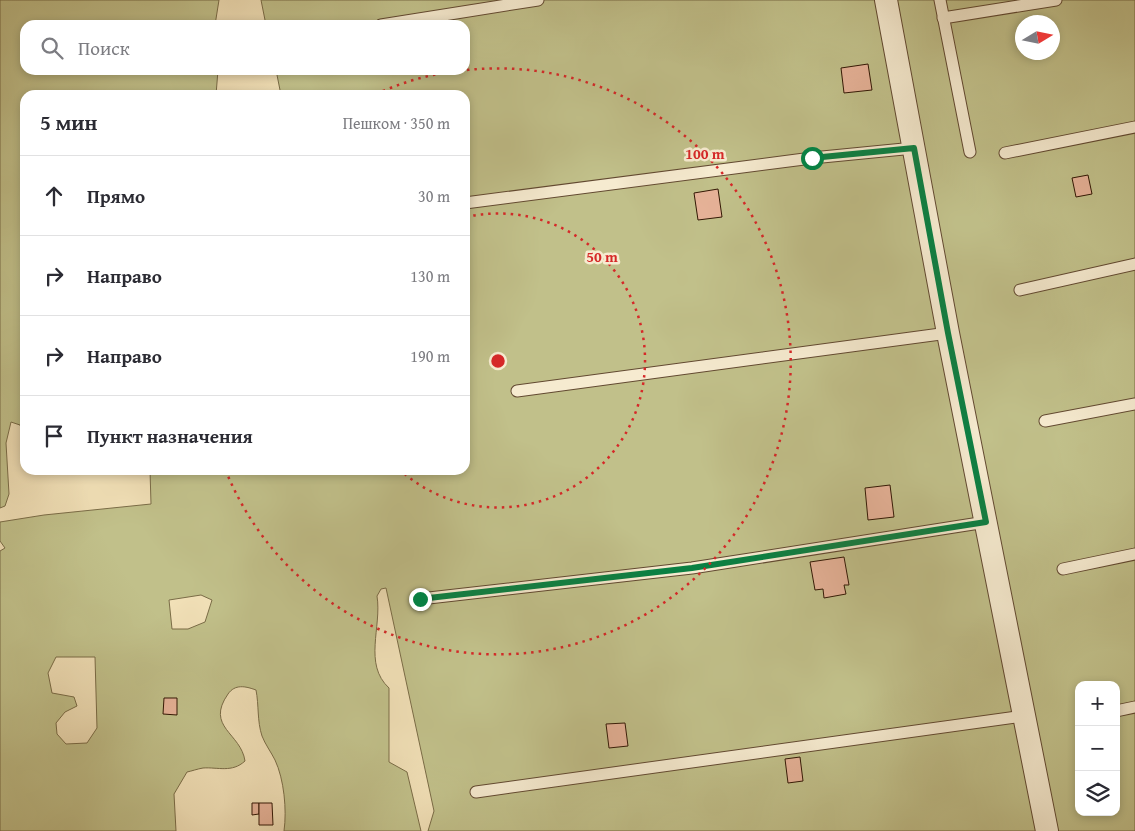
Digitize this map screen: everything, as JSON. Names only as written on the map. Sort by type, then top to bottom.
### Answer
[{"type":"street","points":[[886,0],[948,333],[1047,831]]},
{"type":"lane","points":[[412,20],[538,0]]},
{"type":"lane","points":[[940,0],[970,152]]},
{"type":"lane","points":[[943,18],[1056,0]]},
{"type":"lane","points":[[1005,153],[1135,127]]},
{"type":"lane","points":[[470,202],[812,158],[914,148]]},
{"type":"lane","points":[[1020,290],[1135,264]]},
{"type":"lane","points":[[517,390],[948,333]]},
{"type":"lane","points":[[1045,421],[1135,404]]},
{"type":"lane","points":[[420,599],[692,568],[986,522]]},
{"type":"lane","points":[[1063,569],[1135,554]]},
{"type":"lane","points":[[1120,710],[1135,708]]},
{"type":"lane","points":[[476,792],[1023,716]]},
{"type":"shaded area","points":[[0,0],[219,0],[216,20],[20,20],[20,75],[218,75],[216,90],[20,90],[20,425],[11,422],[6,443],[9,494],[5,506],[0,508]]},
{"type":"shaded area","points":[[261,0],[1135,0],[1135,831],[428,831],[434,811],[386,588],[381,589],[377,596],[375,657],[381,678],[389,688],[389,762],[407,772],[421,831],[284,831],[285,804],[283,785],[275,760],[262,736],[259,725],[256,690],[237,687],[228,694],[220,714],[226,729],[242,751],[245,761],[235,767],[225,769],[203,768],[187,772],[174,794],[176,831],[0,831],[0,551],[5,548],[0,541],[0,522],[44,515],[151,504],[150,475],[470,475],[470,90],[280,90],[277,75],[470,75],[470,20],[265,20]],"holes":[[[201,595],[212,600],[205,622],[188,629],[172,629],[169,600]],[[56,657],[95,657],[97,728],[87,743],[66,744],[57,734],[56,723],[65,712],[77,706],[74,697],[52,693],[48,673]]]},
{"type":"building","points":[[868,64],[872,90],[844,93],[841,68]]},
{"type":"building","points":[[1088,175],[1092,194],[1076,197],[1072,178]]},
{"type":"building","points":[[718,189],[722,217],[698,220],[694,193]]},
{"type":"building","points":[[890,485],[894,517],[868,520],[865,488]]},
{"type":"building","points":[[844,557],[849,585],[844,585],[846,594],[824,598],[823,589],[815,590],[810,562]]},
{"type":"building","points":[[164,698],[177,698],[177,715],[163,714]]},
{"type":"building","points":[[625,723],[628,746],[609,748],[606,724]]},
{"type":"building","points":[[800,757],[803,781],[788,783],[785,759]]},
{"type":"building","points":[[252,803],[259,803],[259,814],[252,815]]},
{"type":"building","points":[[259,803],[272,803],[273,825],[259,825]]},
{"type":"route","points":[[420,599],[692,568],[986,522],[948,333],[914,148],[812,158]]}]
